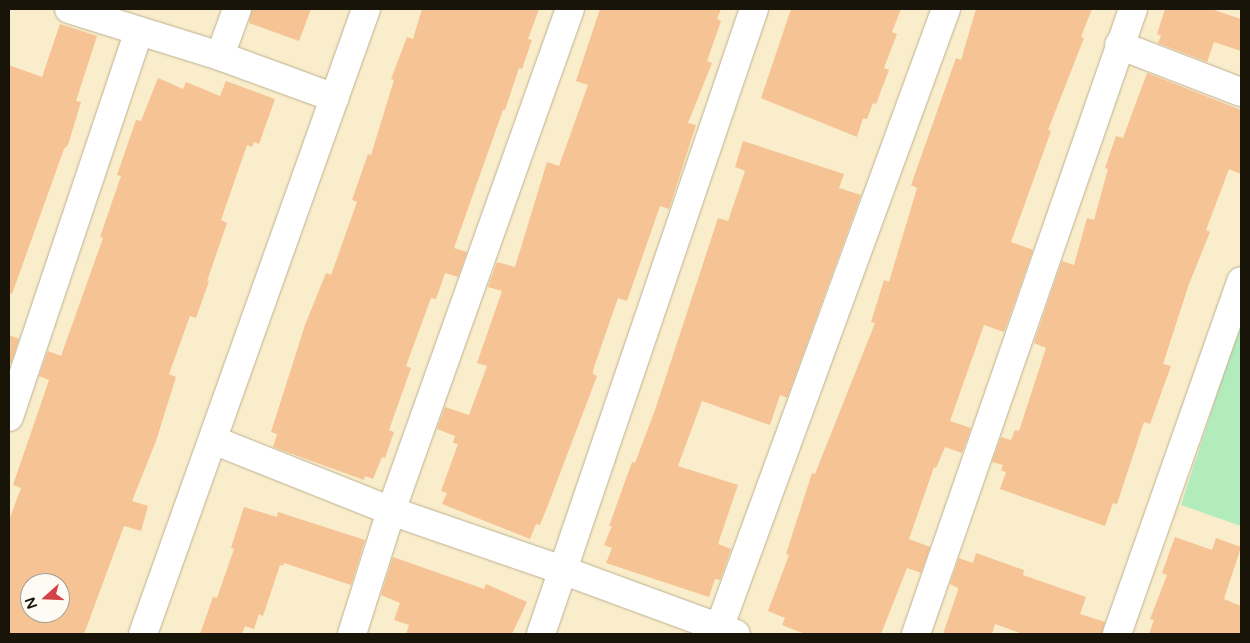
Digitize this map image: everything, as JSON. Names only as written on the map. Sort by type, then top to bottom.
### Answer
[{"type":"street","points":[[69,9],[220,56],[335,98]]},
{"type":"street","points":[[220,56],[237,9]]},
{"type":"street","points":[[143,634],[366,9]]},
{"type":"street","points":[[352,634],[391,511],[570,9]]},
{"type":"street","points":[[541,634],[754,9]]},
{"type":"street","points":[[213,440],[391,511],[562,570],[724,632],[946,9]]},
{"type":"street","points":[[916,634],[1133,9]]},
{"type":"street","points":[[9,417],[138,31]]},
{"type":"street","points":[[1119,45],[1241,92]]},
{"type":"street","points":[[1117,634],[1241,281]]},
{"type":"green space","points":[[1241,321],[1241,526],[1181,505]]},
{"type":"building","points":[[252,9],[311,9],[299,41],[249,23]]},
{"type":"building","points":[[422,9],[539,9],[528,39],[532,40],[522,69],[519,68],[505,110],[503,110],[454,248],[467,252],[458,277],[445,273],[436,299],[431,298],[406,366],[411,368],[389,430],[394,432],[385,458],[382,457],[373,479],[365,476],[364,480],[273,447],[277,434],[271,432],[305,325],[326,273],[331,275],[357,202],[352,200],[368,154],[371,155],[394,80],[391,79],[407,37],[413,39]]},
{"type":"building","points":[[600,9],[721,9],[717,19],[721,21],[707,61],[712,63],[688,123],[696,125],[669,209],[660,206],[627,301],[618,298],[593,370],[593,374],[597,376],[540,525],[536,524],[530,539],[442,504],[447,493],[441,491],[458,444],[453,443],[455,436],[437,429],[445,407],[469,415],[487,366],[477,363],[502,291],[488,287],[497,262],[515,267],[547,162],[559,166],[588,85],[576,81]]},
{"type":"building","points":[[791,9],[901,9],[892,32],[897,34],[884,68],[889,70],[876,104],[873,103],[867,119],[863,118],[857,137],[761,98]]},
{"type":"building","points":[[976,9],[1092,9],[1081,37],[1084,38],[1048,130],[1051,131],[1011,242],[1033,250],[1004,332],[984,325],[950,421],[971,428],[962,453],[945,447],[936,468],[934,467],[909,539],[930,547],[921,573],[907,568],[881,634],[805,634],[782,625],[785,618],[768,611],[789,555],[786,554],[812,473],[815,474],[875,323],[871,322],[884,280],[889,282],[917,188],[911,185],[956,58],[961,60]]},
{"type":"building","points":[[1165,9],[1211,9],[1241,19],[1241,51],[1214,42],[1207,62],[1158,43],[1161,36],[1157,34]]},
{"type":"building","points":[[60,24],[97,36],[76,101],[81,102],[68,145],[64,149],[12,294],[9,293],[9,65],[42,77]]},
{"type":"building","points":[[1147,73],[1241,110],[1241,174],[1229,169],[1206,230],[1210,232],[1189,284],[1163,364],[1171,366],[1150,424],[1144,422],[1117,504],[1113,503],[1105,526],[1000,489],[1006,472],[1001,470],[1003,465],[992,462],[1001,437],[1011,440],[1015,430],[1019,431],[1046,348],[1034,343],[1062,261],[1074,265],[1087,218],[1094,220],[1108,169],[1105,168],[1116,136],[1123,138]]},
{"type":"building","points":[[158,78],[183,89],[186,82],[220,96],[226,81],[275,99],[259,144],[254,142],[252,147],[247,145],[221,220],[227,223],[207,281],[209,281],[196,318],[190,316],[169,374],[176,377],[156,441],[132,501],[148,506],[141,531],[124,526],[84,634],[9,634],[9,520],[21,488],[13,485],[49,380],[39,376],[48,351],[61,356],[103,238],[100,237],[121,176],[117,175],[136,120],[141,121]]},
{"type":"building","points":[[743,141],[844,174],[839,188],[861,195],[787,398],[780,395],[770,425],[702,401],[678,466],[738,485],[718,544],[731,549],[720,580],[715,579],[709,597],[606,563],[612,548],[604,545],[612,526],[609,526],[632,462],[635,463],[655,410],[718,218],[728,221],[745,171],[735,167]]},
{"type":"building","points":[[9,335],[19,339],[11,363],[9,363]]},
{"type":"building","points":[[244,507],[277,517],[278,512],[365,540],[351,585],[284,563],[283,566],[280,565],[263,616],[259,614],[254,629],[245,626],[242,634],[200,634],[213,597],[217,598],[234,549],[231,548]]},
{"type":"building","points":[[1175,537],[1212,550],[1216,538],[1241,547],[1224,599],[1241,606],[1241,634],[1149,634],[1154,620],[1150,619],[1167,575],[1162,573]]},
{"type":"building","points":[[976,553],[1024,570],[1023,575],[1086,597],[1080,614],[1105,622],[1102,634],[1023,634],[995,624],[992,634],[943,634],[958,590],[958,588],[950,584],[959,558],[973,563]]},
{"type":"building","points":[[393,557],[484,589],[486,584],[527,602],[512,634],[406,634],[409,625],[394,620],[400,603],[381,595]]}]
